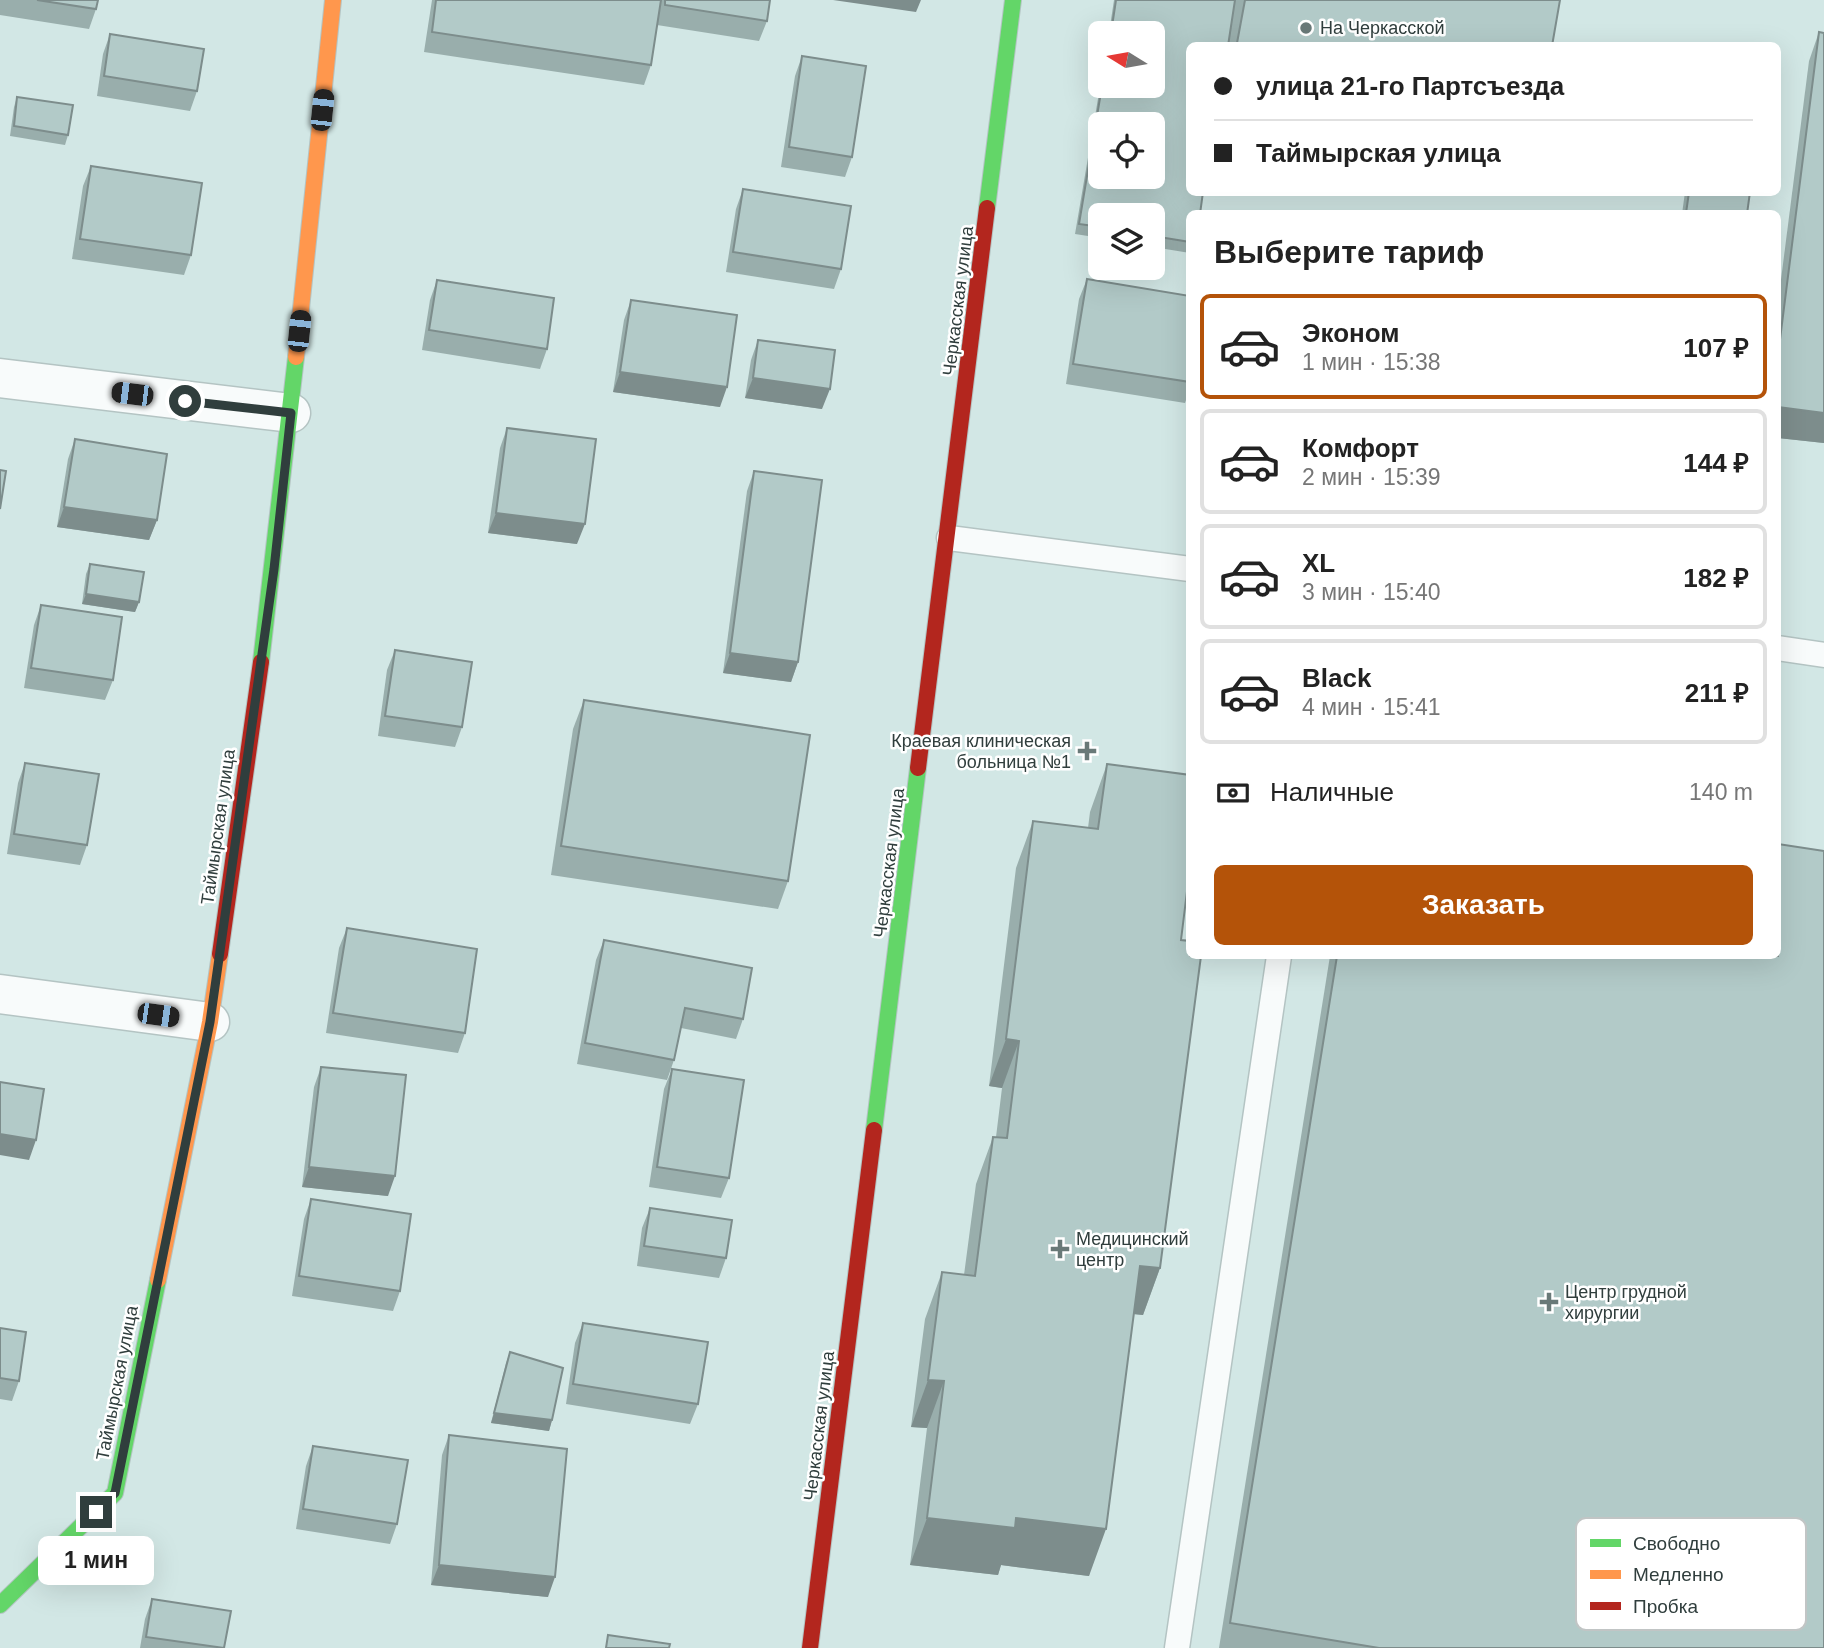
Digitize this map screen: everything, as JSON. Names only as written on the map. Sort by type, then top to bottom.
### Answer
[{"type":"street","name":"Таймырская улица","points":[[0,1605],[115,1493],[210,1022],[274,569],[333,0]]},
{"type":"street","name":"Черкасская улица","points":[[816,1647],[1013,0]]},
{"type":"street","points":[[0,378],[291,413]]},
{"type":"street","points":[[0,994],[210,1022]]},
{"type":"lane","points":[[949,538],[1186,568]]},
{"type":"lane","points":[[1781,648],[1824,655]]},
{"type":"lane","points":[[1177,1648],[1279,959]]},
{"type":"building","points":[[37,0],[98,0],[96,9]]},
{"type":"building","points":[[436,0],[661,0],[651,65],[432,32]]},
{"type":"building","points":[[665,0],[770,0],[767,21],[665,5]]},
{"type":"building","points":[[1116,0],[1235,0],[1229,42],[1186,42],[1186,196],[1202,196],[1201,210],[1186,210],[1186,241],[1165,238],[1165,203],[1088,203],[1088,225],[1079,224],[1088,170],[1088,189],[1165,189],[1165,112],[1098,112],[1100,98],[1166,98],[1166,21],[1113,21]]},
{"type":"building","points":[[1245,0],[1560,0],[1553,42],[1237,42]]},
{"type":"building","points":[[1819,32],[1824,33],[1824,413],[1781,407],[1781,331]]},
{"type":"building","points":[[110,34],[204,49],[197,91],[104,76]]},
{"type":"building","points":[[802,56],[866,66],[852,157],[789,147]]},
{"type":"building","points":[[17,97],[73,105],[68,135],[14,126]]},
{"type":"building","points":[[91,166],[202,183],[191,255],[80,239]]},
{"type":"building","points":[[743,189],[851,206],[841,269],[733,252]]},
{"type":"building","points":[[1688,196],[1749,196],[1748,210],[1686,210]]},
{"type":"building","points":[[1087,279],[1186,295],[1186,381],[1073,364]]},
{"type":"building","points":[[437,280],[554,298],[547,349],[429,330]]},
{"type":"building","points":[[631,300],[737,315],[727,387],[620,372]]},
{"type":"building","points":[[758,340],[835,350],[830,389],[753,378]]},
{"type":"building","points":[[507,428],[596,439],[585,524],[496,513]]},
{"type":"building","points":[[75,439],[167,454],[157,520],[64,507]]},
{"type":"building","points":[[0,470],[6,471],[0,509]]},
{"type":"building","points":[[754,471],[822,480],[798,662],[730,653]]},
{"type":"building","points":[[90,564],[144,572],[139,602],[86,594]]},
{"type":"building","points":[[41,605],[122,617],[113,680],[31,668]]},
{"type":"building","points":[[395,650],[472,662],[462,727],[385,716]]},
{"type":"building","points":[[584,700],[810,735],[788,881],[561,846]]},
{"type":"building","points":[[25,763],[99,774],[87,845],[14,834]]},
{"type":"building","name":"Медицинский центр","points":[[1107,764],[1186,774],[1186,899],[1181,940],[1186,941],[1186,959],[1201,959],[1160,1268],[1140,1266],[1106,1529],[1016,1518],[1015,1528],[927,1518],[944,1381],[928,1380],[942,1272],[975,1276],[993,1137],[1007,1138],[1019,1041],[1006,1039],[1033,821],[1098,829]]},
{"type":"building","name":"Центр грудной хирургии","points":[[1781,844],[1824,851],[1824,1648],[1379,1648],[1230,1623],[1337,959],[1781,959]]},
{"type":"building","points":[[347,928],[477,949],[465,1033],[333,1013]]},
{"type":"building","points":[[604,940],[752,968],[743,1019],[685,1008],[674,1060],[585,1043]]},
{"type":"building","points":[[321,1067],[406,1075],[395,1176],[309,1167]]},
{"type":"building","points":[[672,1069],[744,1080],[729,1178],[657,1167]]},
{"type":"building","points":[[0,1082],[44,1089],[36,1140],[0,1134]]},
{"type":"building","points":[[311,1199],[411,1214],[400,1291],[299,1276]]},
{"type":"building","points":[[650,1208],[732,1220],[726,1258],[644,1246]]},
{"type":"building","points":[[583,1323],[708,1342],[698,1404],[573,1384]]},
{"type":"building","points":[[0,1328],[26,1332],[19,1381],[0,1378]]},
{"type":"building","points":[[510,1352],[563,1368],[552,1420],[494,1413]]},
{"type":"building","points":[[449,1435],[567,1449],[555,1577],[439,1565]]},
{"type":"building","points":[[313,1446],[408,1460],[397,1524],[303,1509]]},
{"type":"building","points":[[152,1599],[231,1611],[224,1648],[146,1637]]},
{"type":"building","points":[[608,1635],[670,1644],[669,1648],[606,1648]]},
{"type":"traffic: fast","points":[[987,208],[1013,0]]},
{"type":"traffic: fast","points":[[261,662],[296,357]]},
{"type":"traffic: fast","points":[[874,1130],[918,768]]},
{"type":"traffic: fast","points":[[0,1605],[115,1493],[158,1280]]},
{"type":"traffic: slow","points":[[296,357],[333,0]]},
{"type":"traffic: slow","points":[[158,1280],[210,1022],[220,954]]},
{"type":"traffic: jam","points":[[918,768],[987,208]]},
{"type":"traffic: jam","points":[[220,954],[261,662]]},
{"type":"traffic: jam","points":[[810,1648],[874,1130]]},
{"type":"place","name":"На Черкасской","points":[[1306,28]]},
{"type":"place","name":"Краевая клиническая больница №1","points":[[1087,751]]},
{"type":"place","name":"Медицинский центр","points":[[1060,1249]]},
{"type":"place","name":"Центр грудной хирургии","points":[[1549,1302]]},
{"type":"route","points":[[96,1512],[115,1493],[210,1022],[274,569],[291,413],[185,401]]}]
